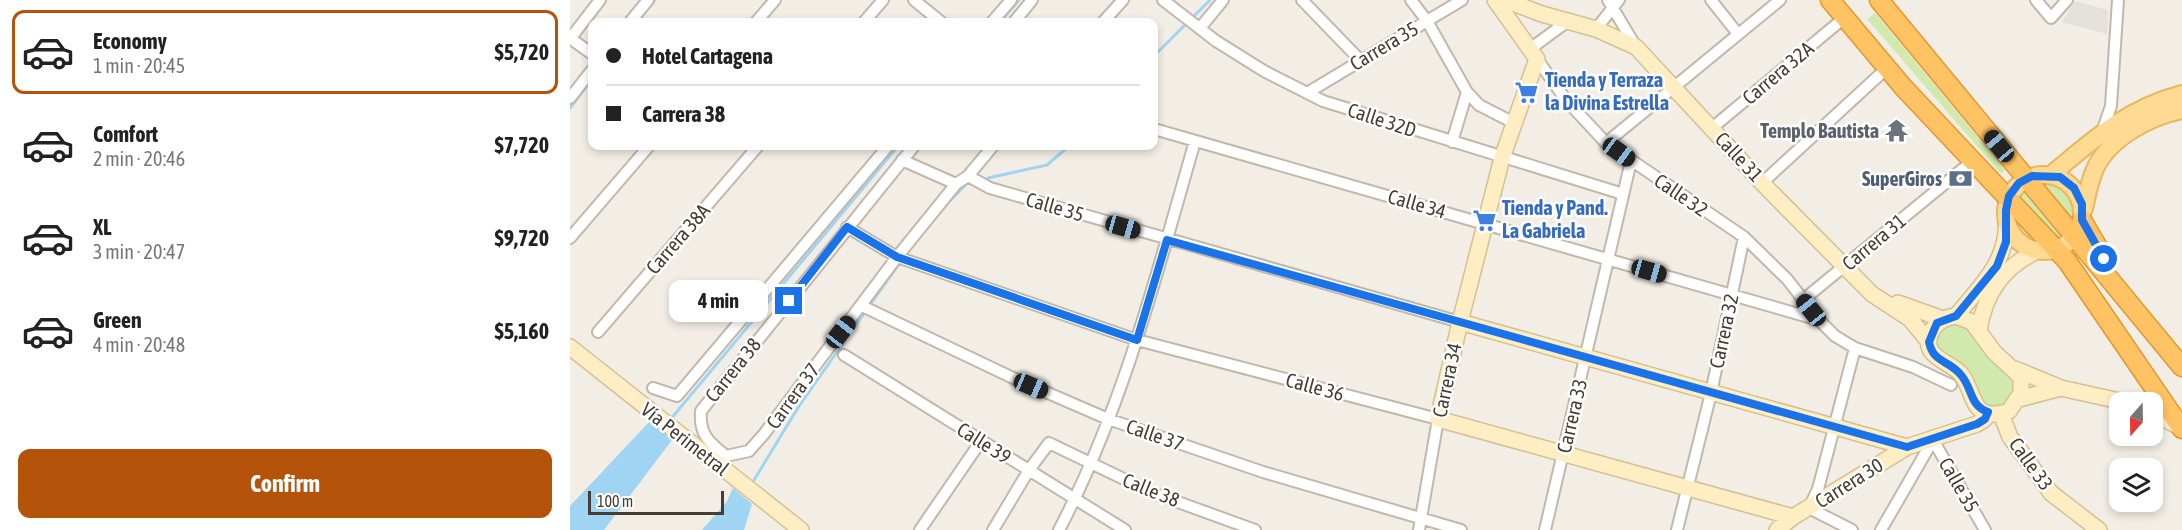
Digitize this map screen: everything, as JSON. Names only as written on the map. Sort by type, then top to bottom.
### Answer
[{"type":"highway","points":[[1830,0],[2007,208]]},
{"type":"highway","points":[[1884,2],[1999,146],[2039,176],[2080,223],[2125,297],[2179,358]]},
{"type":"highway","points":[[1903,87],[1936,136],[2047,250],[2105,315],[2182,428]]},
{"type":"main road","points":[[2047,250],[2080,223],[2092,177],[2100,159],[2129,123],[2152,103],[2182,94]]},
{"type":"main road","points":[[2007,208],[2039,176],[2102,132],[2182,110]]},
{"type":"main road","points":[[2039,176],[2060,177],[2074,188],[2079,196],[2080,223]]},
{"type":"street","points":[[588,51],[570,38],[600,0]]},
{"type":"street","points":[[633,18],[648,0]]},
{"type":"street","points":[[759,18],[775,0]]},
{"type":"street","points":[[867,18],[883,0]]},
{"type":"street","points":[[914,0],[936,18]]},
{"type":"street","points":[[995,18],[1011,0]]},
{"type":"street","points":[[1017,18],[1032,0]]},
{"type":"street","points":[[1106,18],[1123,0]]},
{"type":"street","name":"Calle 32D","points":[[1163,0],[1264,71],[1307,93],[1502,158],[1623,194]]},
{"type":"street","points":[[1200,24],[1223,0]]},
{"type":"street","points":[[1302,0],[1360,60]]},
{"type":"street","points":[[1411,0],[1427,21],[1467,92],[1479,105],[1514,123]]},
{"type":"street","name":"Carrera 35","points":[[1307,93],[1462,0]]},
{"type":"street","points":[[1496,0],[1534,54],[1568,21]]},
{"type":"street","name":"Calle 31","points":[[1505,0],[1596,29],[1636,47]]},
{"type":"street","points":[[1711,0],[1738,34]]},
{"type":"street","points":[[1606,143],[1780,0]]},
{"type":"street","points":[[2036,0],[2050,18],[2067,0]]},
{"type":"street","points":[[2102,132],[2112,98],[2118,0]]},
{"type":"street","points":[[1596,29],[1613,2]]},
{"type":"street","name":"Calle 31","points":[[1613,2],[1636,47],[1762,183],[1872,294],[1910,319],[1929,342]]},
{"type":"street","name":"Carrera 32A","points":[[1712,128],[1844,18]]},
{"type":"street","name":"Carrera 34","points":[[1420,524],[1438,419],[1460,322],[1502,158],[1534,54]]},
{"type":"street","name":"Calle 32","points":[[1534,54],[1566,100],[1606,143],[1744,237],[1787,279],[1803,300]]},
{"type":"street","points":[[1762,183],[1887,68]]},
{"type":"street","points":[[570,98],[588,75]]},
{"type":"street","points":[[1452,142],[1467,92]]},
{"type":"street","points":[[2112,98],[2129,123]]},
{"type":"street","name":"Calle 34","points":[[1158,130],[1819,320]]},
{"type":"street","points":[[1059,530],[1091,465],[1137,340],[1195,141]]},
{"type":"street","points":[[570,238],[646,150]]},
{"type":"street","name":"Carrera 38A","points":[[598,332],[755,150]]},
{"type":"street","name":"Carrera 38","points":[[653,388],[677,396],[885,150]]},
{"type":"street","name":"Carrera 38","points":[[725,465],[700,426],[701,411],[911,150]]},
{"type":"street","name":"Carrera 37","points":[[725,465],[749,451],[764,434],[868,309],[956,184],[968,177],[990,150]]},
{"type":"street","points":[[902,160],[956,184]]},
{"type":"street","name":"Carrera 33","points":[[1545,530],[1631,161]]},
{"type":"street","name":"Carrera 31","points":[[1803,300],[1965,167]]},
{"type":"street","name":"Calle 35","points":[[968,177],[990,188],[1167,240],[1907,447]]},
{"type":"street","points":[[1929,342],[1933,329],[1950,318],[2001,258],[2006,242],[2007,208]]},
{"type":"street","name":"Calle 36","points":[[847,227],[903,260],[1137,340],[1438,419],[1793,517]]},
{"type":"street","name":"Carrera 32","points":[[1677,530],[1711,393],[1744,237]]},
{"type":"street","points":[[2047,250],[2012,266],[1997,282],[1986,302],[1979,330],[1998,355],[2015,369],[2061,388],[2109,399]]},
{"type":"street","name":"Calle 31","points":[[1845,266],[1890,299],[1950,318],[1972,322],[1979,330]]},
{"type":"street","points":[[1803,300],[1835,336],[1855,348],[1913,368],[1951,386]]},
{"type":"street","name":"Calle 37","points":[[868,309],[1011,377],[1108,419],[1420,524],[1461,530]]},
{"type":"street","name":"Calle 33","points":[[1929,342],[1934,357],[1961,374],[1975,405],[1994,413],[2051,494],[2089,527]]},
{"type":"street","name":"Vía Perimetral","points":[[570,347],[683,437],[725,465],[801,530]]},
{"type":"street","points":[[1852,530],[1809,508],[1818,489],[1855,348]]},
{"type":"street","name":"Calle 39","points":[[844,355],[1125,530]]},
{"type":"street","points":[[2015,369],[2022,381],[2019,399],[2061,388]]},
{"type":"street","name":"Carrera 30","points":[[1776,530],[1793,517],[1907,447],[1982,422],[1994,413],[2008,411],[2019,399]]},
{"type":"street","points":[[2163,418],[2182,428]]},
{"type":"street","points":[[1881,530],[1933,440]]},
{"type":"street","name":"Calle 35","points":[[1933,440],[1985,530]]},
{"type":"street","points":[[920,530],[981,441]]},
{"type":"street","name":"Calle 38","points":[[1029,470],[1049,444],[1153,493],[1256,530]]},
{"type":"street","points":[[993,530],[1029,470]]},
{"type":"green space","points":[[1875,13],[2005,170],[2001,174],[1867,19]]},
{"type":"green space","points":[[2038,182],[2050,182],[2066,191],[2073,201],[2075,213],[2073,225],[2066,235],[2050,244],[2038,244],[2027,239],[2018,230],[2013,219],[2013,207],[2018,196],[2027,187]]},
{"type":"green space","points":[[1955,322],[1969,327],[2016,378],[2017,387],[2003,407],[1993,406],[1975,395],[1940,352],[1938,337],[1940,333],[1945,327]]},
{"type":"shaded area","points":[[2075,1],[2108,10],[2107,34],[2062,22]]},
{"type":"water","points":[[650,421],[672,440],[604,530],[570,530],[570,506]]},
{"type":"water","points":[[733,488],[752,504],[744,530],[702,530],[727,501]]},
{"type":"waterway","points":[[640,18],[655,0]]},
{"type":"waterway","points":[[1003,18],[1019,0]]},
{"type":"waterway","points":[[1158,52],[1210,0]]},
{"type":"waterway","points":[[570,108],[588,84]]},
{"type":"waterway","points":[[670,420],[895,150]]},
{"type":"waterway","points":[[988,178],[1047,165],[1064,150]]},
{"type":"waterway","points":[[944,207],[966,184]]},
{"type":"waterway","points":[[751,485],[799,406],[901,261]]},
{"type":"place","name":"Tienda y Terraza la Divina Estrella","points":[[1527,92]]},
{"type":"place","name":"Templo Bautista","points":[[1897,131]]},
{"type":"place","name":"SuperGiros","points":[[1960,179]]},
{"type":"place","name":"Tienda y Pand. La Gabriela","points":[[1484,220]]},
{"type":"route","points":[[789,301],[847,227],[897,257],[1137,340],[1167,240],[1907,447],[1982,422],[1988,412],[1980,410],[1971,400],[1970,391],[1961,374],[1934,357],[1929,342],[1937,323],[1950,316],[1956,316],[1997,266],[2006,242],[2007,203],[2009,196],[2019,183],[2039,174],[2060,177],[2068,182],[2079,196],[2082,204],[2082,220],[2104,259]]}]
